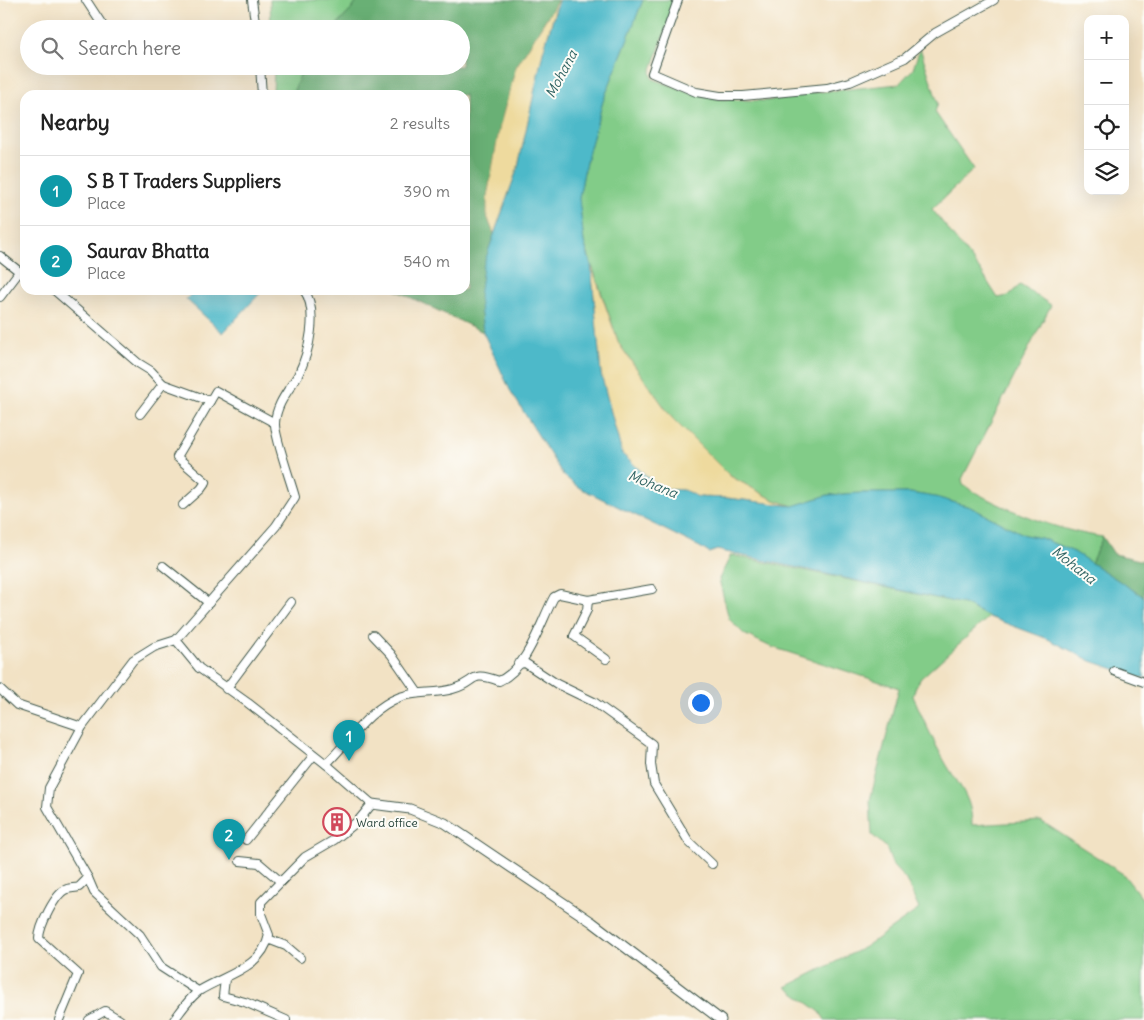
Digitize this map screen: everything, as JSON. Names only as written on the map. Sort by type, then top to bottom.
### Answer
[{"type":"main road","points":[[372,804],[410,809],[444,823],[592,922],[721,1020]]},
{"type":"street","points":[[86,0],[99,20]]},
{"type":"street","points":[[252,0],[255,20]]},
{"type":"street","points":[[678,0],[652,73],[696,92],[720,96],[743,96],[827,88],[850,82],[905,58],[935,33],[994,0]]},
{"type":"street","points":[[261,75],[262,90]]},
{"type":"street","points":[[0,256],[20,272]]},
{"type":"street","points":[[0,297],[20,276]]},
{"type":"street","points":[[60,295],[138,363],[151,371],[163,384],[210,401]]},
{"type":"street","points":[[198,992],[161,967],[140,935],[94,892],[47,806],[48,788],[82,727],[133,660],[154,647],[176,640],[276,526],[295,497],[275,423],[285,392],[298,375],[313,319],[310,299],[307,295]]},
{"type":"street","points":[[140,414],[163,384]]},
{"type":"street","points":[[183,505],[206,482],[177,457],[216,391],[275,423]]},
{"type":"street","points":[[163,566],[209,603]]},
{"type":"street","points":[[326,764],[357,729],[376,712],[399,697],[454,689],[475,676],[483,675],[499,681],[510,676],[540,628],[554,597],[560,594],[588,600],[652,589]]},
{"type":"street","points":[[588,600],[587,610],[574,636],[606,659]]},
{"type":"street","points":[[226,689],[291,602]]},
{"type":"street","points":[[373,635],[391,654],[418,693]]},
{"type":"street","points":[[174,1020],[198,992],[248,965],[260,954],[268,939],[266,925],[261,914],[261,902],[305,857],[334,840],[358,821],[372,804],[326,764],[273,725],[248,703],[199,668],[176,640]]},
{"type":"street","points":[[518,664],[525,663],[556,684],[594,702],[652,744],[651,764],[654,784],[689,842],[712,864]]},
{"type":"street","points":[[1114,671],[1144,682]]},
{"type":"street","points":[[0,690],[17,705],[82,727]]},
{"type":"street","points":[[246,840],[314,755]]},
{"type":"street","points":[[240,861],[259,863],[280,881]]},
{"type":"street","points":[[59,1020],[78,974],[39,939],[39,929],[56,899],[66,889],[79,887],[88,878]]},
{"type":"street","points":[[268,939],[286,946],[300,958]]},
{"type":"street","points":[[225,979],[222,996],[245,1002],[286,1020]]},
{"type":"street","points":[[89,1020],[105,1011],[120,1020]]},
{"type":"green space","points":[[270,0],[358,0],[342,20],[271,20]]},
{"type":"green space","points":[[358,0],[558,0],[516,67],[487,216],[494,234],[481,282],[483,332],[405,295],[470,295],[470,90],[294,90],[300,75],[470,75],[470,20],[342,20]]},
{"type":"green space","points":[[643,0],[676,0],[651,72],[653,79],[689,92],[720,99],[767,101],[800,94],[899,84],[913,69],[920,48],[938,103],[935,112],[974,169],[932,209],[980,270],[998,298],[1008,296],[1020,285],[1051,305],[962,479],[963,485],[994,502],[1031,518],[1068,530],[1103,537],[1091,563],[1074,552],[1041,538],[1025,535],[970,507],[935,497],[910,493],[828,495],[793,506],[774,500],[730,476],[672,418],[619,344],[584,242],[579,198],[586,162],[603,101]]},
{"type":"green space","points":[[274,75],[300,75],[294,90],[273,90]]},
{"type":"green space","points":[[1103,537],[1114,554],[1144,561],[1144,597],[1091,563]]},
{"type":"green space","points":[[731,555],[964,604],[989,617],[921,678],[913,696],[941,754],[967,798],[972,825],[1041,821],[1123,874],[1144,901],[1144,1020],[825,1020],[820,1012],[786,987],[865,947],[919,909],[906,880],[893,866],[886,847],[872,835],[870,800],[899,688],[769,646],[744,634],[729,619],[719,579]]},
{"type":"sand","points":[[558,0],[543,52],[518,167],[494,234],[487,216],[487,197],[500,125],[516,67]]},
{"type":"sand","points":[[591,265],[619,344],[672,418],[730,476],[774,500],[793,506],[727,498],[698,497],[684,490],[661,489],[622,454],[601,374]]},
{"type":"water","name":"Mohana","points":[[559,0],[643,0],[603,101],[586,162],[579,198],[584,242],[591,265],[601,374],[622,454],[661,489],[684,490],[698,497],[727,498],[793,506],[828,495],[910,493],[935,497],[970,507],[1025,535],[1041,538],[1074,552],[1144,597],[1144,679],[1091,661],[1048,639],[989,617],[964,604],[717,550],[709,553],[578,487],[563,475],[510,390],[483,332],[479,297],[483,266],[518,167],[543,52]]},
{"type":"water","points":[[190,295],[258,295],[223,333],[186,299]]},
{"type":"place","name":"S B T Traders Suppliers","points":[[349,761]]},
{"type":"place","name":"Ward office","points":[[337,822]]},
{"type":"place","name":"Saurav Bhatta","points":[[229,860]]}]
